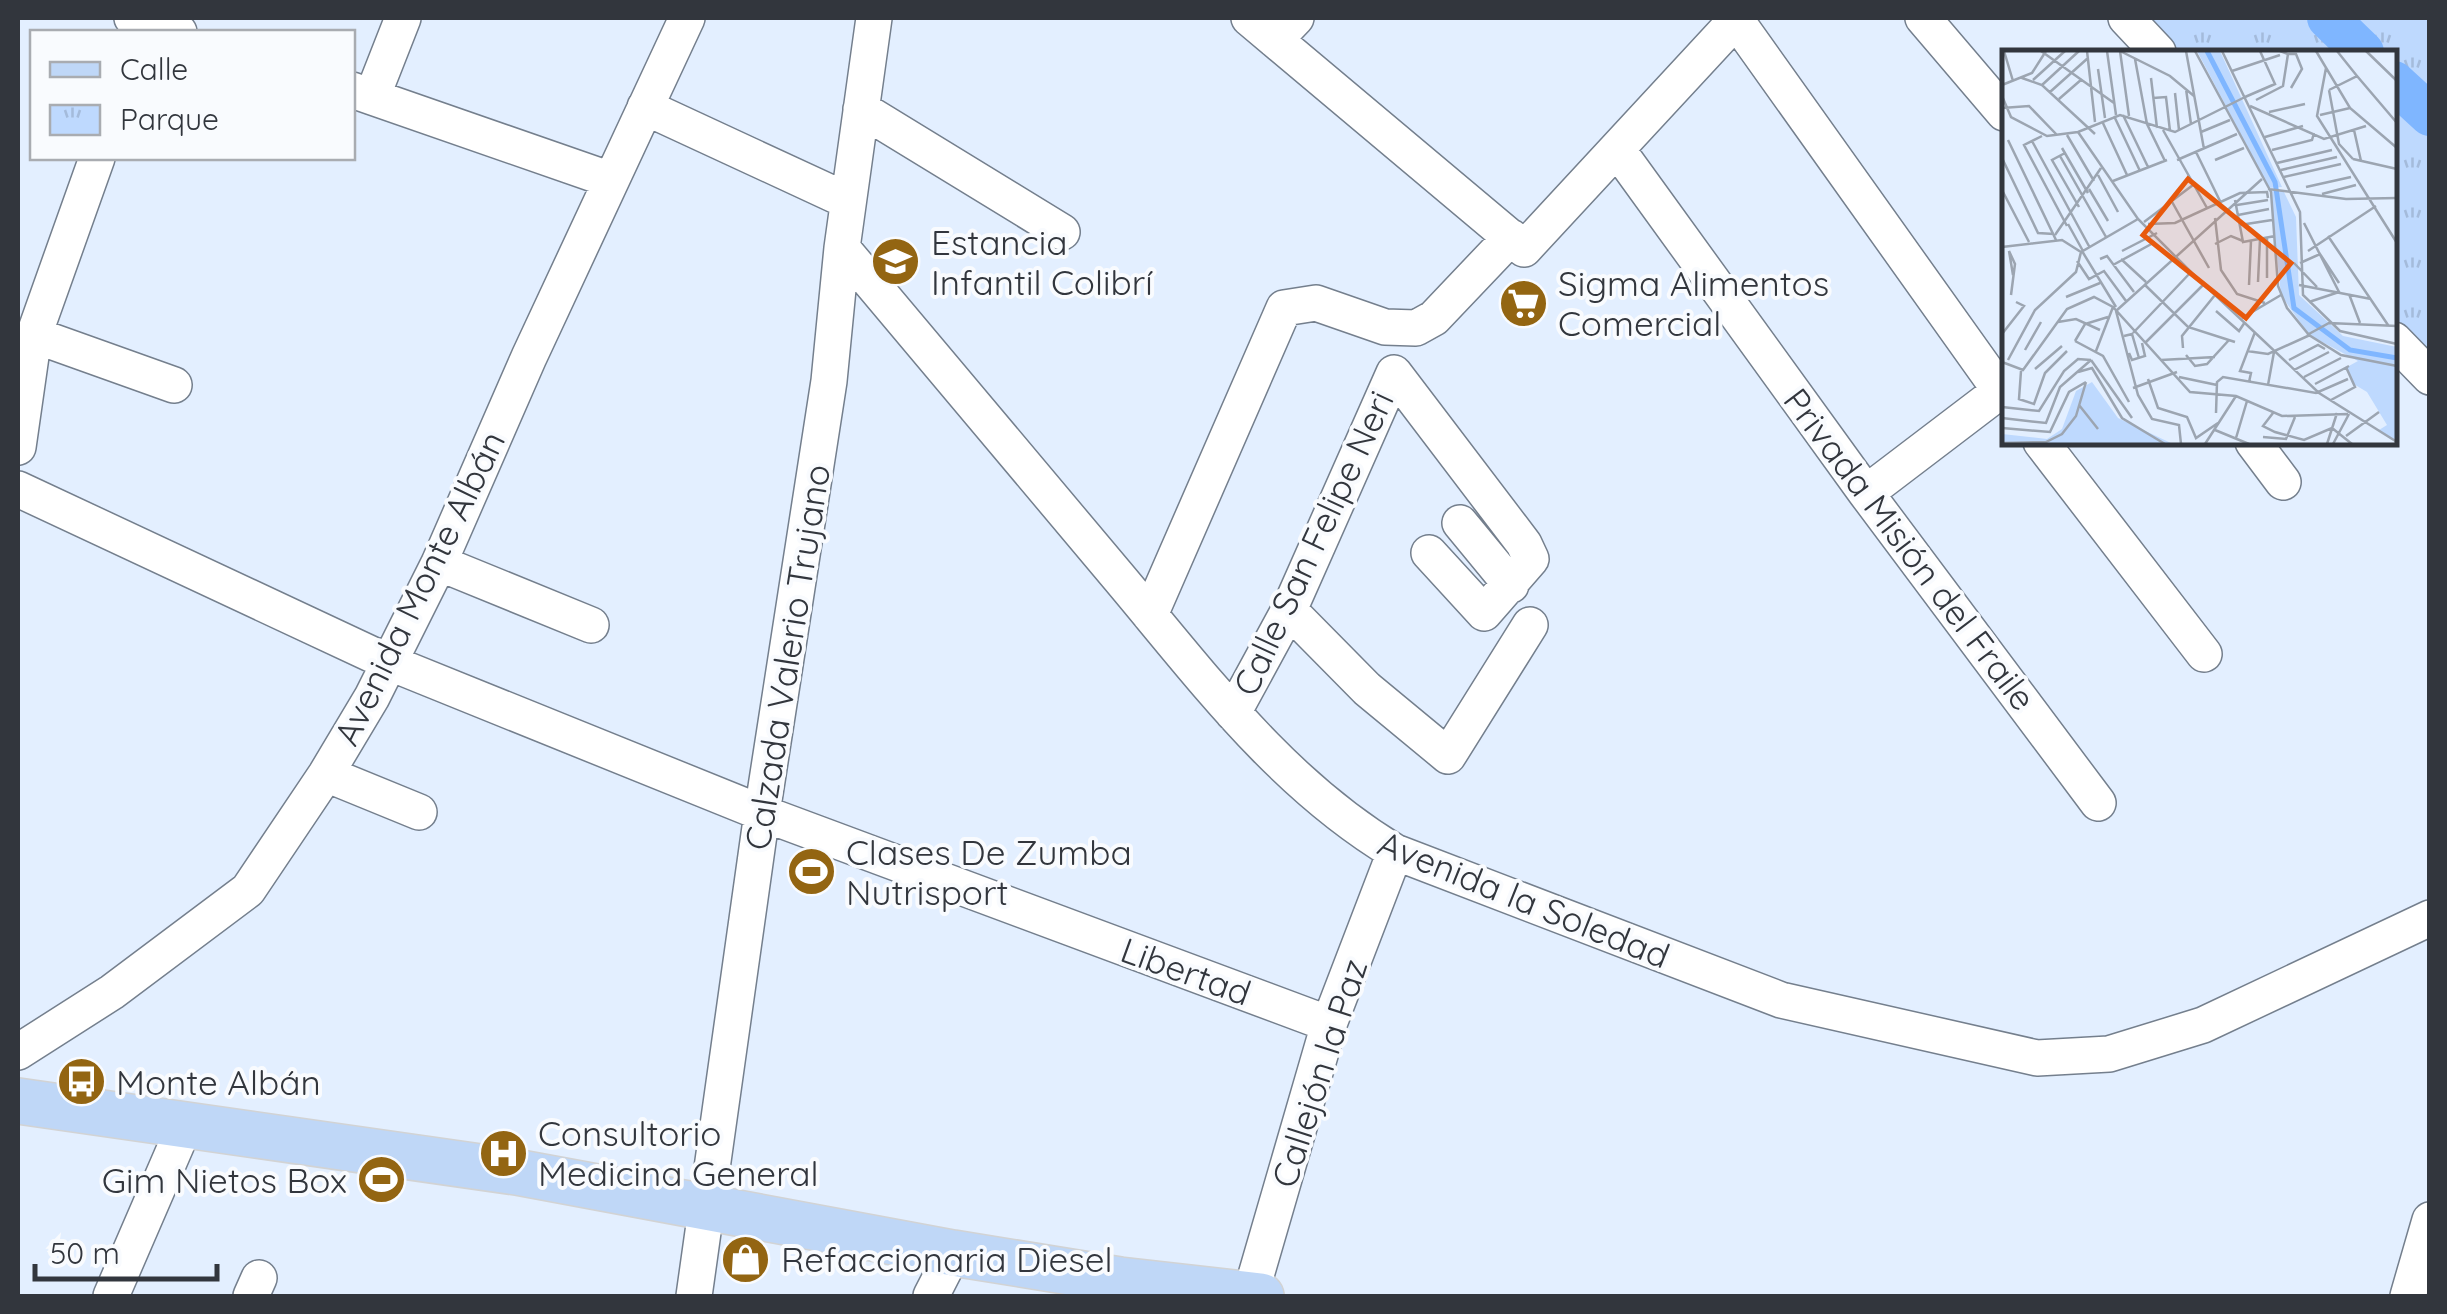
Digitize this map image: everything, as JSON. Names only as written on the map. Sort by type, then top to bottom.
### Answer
[{"type":"main road","points":[[30,1102],[516,1172],[953,1253],[1120,1289],[1261,1296]]},
{"type":"street","points":[[403,18],[362,93],[611,180]]},
{"type":"street","name":"Avenida Monte Albán","points":[[18,1052],[112,992],[248,890],[326,774],[439,564],[686,18]]},
{"type":"street","name":"Calzada Valerio Trujano","points":[[694,1296],[762,813],[830,382],[842,248],[874,18]]},
{"type":"street","points":[[1922,18],[2002,110]]},
{"type":"street","points":[[2126,18],[2156,50]]},
{"type":"street","points":[[1150,614],[1284,308],[1316,303],[1384,327],[1416,328],[1434,318],[1617,149],[1737,19],[2002,391]]},
{"type":"street","points":[[139,24],[169,30]]},
{"type":"street","points":[[1273,25],[1517,243]]},
{"type":"street","points":[[645,106],[848,201]]},
{"type":"street","points":[[861,109],[1062,232]]},
{"type":"street","name":"Privada Misión del Fraile","points":[[1617,149],[1866,493],[2098,803]]},
{"type":"street","points":[[18,447],[34,335],[96,160]]},
{"type":"street","name":"Avenida la Soledad","points":[[842,248],[1233,714],[1296,778],[1350,824],[1396,852],[1527,906],[1781,1000],[2037,1058],[2109,1054],[2203,1025],[2430,918]]},
{"type":"street","points":[[34,335],[174,384]]},
{"type":"street","points":[[2397,343],[2430,377]]},
{"type":"street","name":"Calle San Felipe Neri","points":[[1233,714],[1289,610],[1394,373],[1524,544],[1531,560],[1512,585]]},
{"type":"street","points":[[1866,493],[2002,393]]},
{"type":"street","points":[[2042,445],[2204,654]]},
{"type":"street","name":"Libertad","points":[[18,489],[388,662],[762,813],[1329,1024]]},
{"type":"street","points":[[1429,553],[1484,613],[1512,585],[1460,523]]},
{"type":"street","points":[[439,564],[592,625]]},
{"type":"street","points":[[1289,610],[1368,688],[1448,756],[1530,625]]},
{"type":"street","points":[[326,774],[419,812]]},
{"type":"street","name":"Callejón la Paz","points":[[1250,1296],[1329,1024],[1396,852]]},
{"type":"street","points":[[110,1296],[185,1125]]},
{"type":"street","points":[[2408,1296],[2430,1220]]},
{"type":"street","points":[[931,1296],[953,1253]]},
{"type":"green space","points":[[2122,18],[2429,18],[2429,376],[2397,336],[2397,50],[2156,50]]},
{"type":"waterway","points":[[2328,18],[2361,50]]},
{"type":"waterway","points":[[2397,85],[2430,115]]},
{"type":"place","name":"Estancia Infantil Colibrí","points":[[896,262]]},
{"type":"place","name":"Sigma Alimentos Comercial","points":[[1523,303]]},
{"type":"place","name":"Clases De Zumba Nutrisport","points":[[811,872]]},
{"type":"place","name":"Monte Albán","points":[[81,1082]]},
{"type":"place","name":"Consultorio Medicina General","points":[[503,1153]]},
{"type":"place","name":"Gim Nietos Box","points":[[382,1180]]},
{"type":"place","name":"Refaccionaria Diesel","points":[[746,1259]]}]
